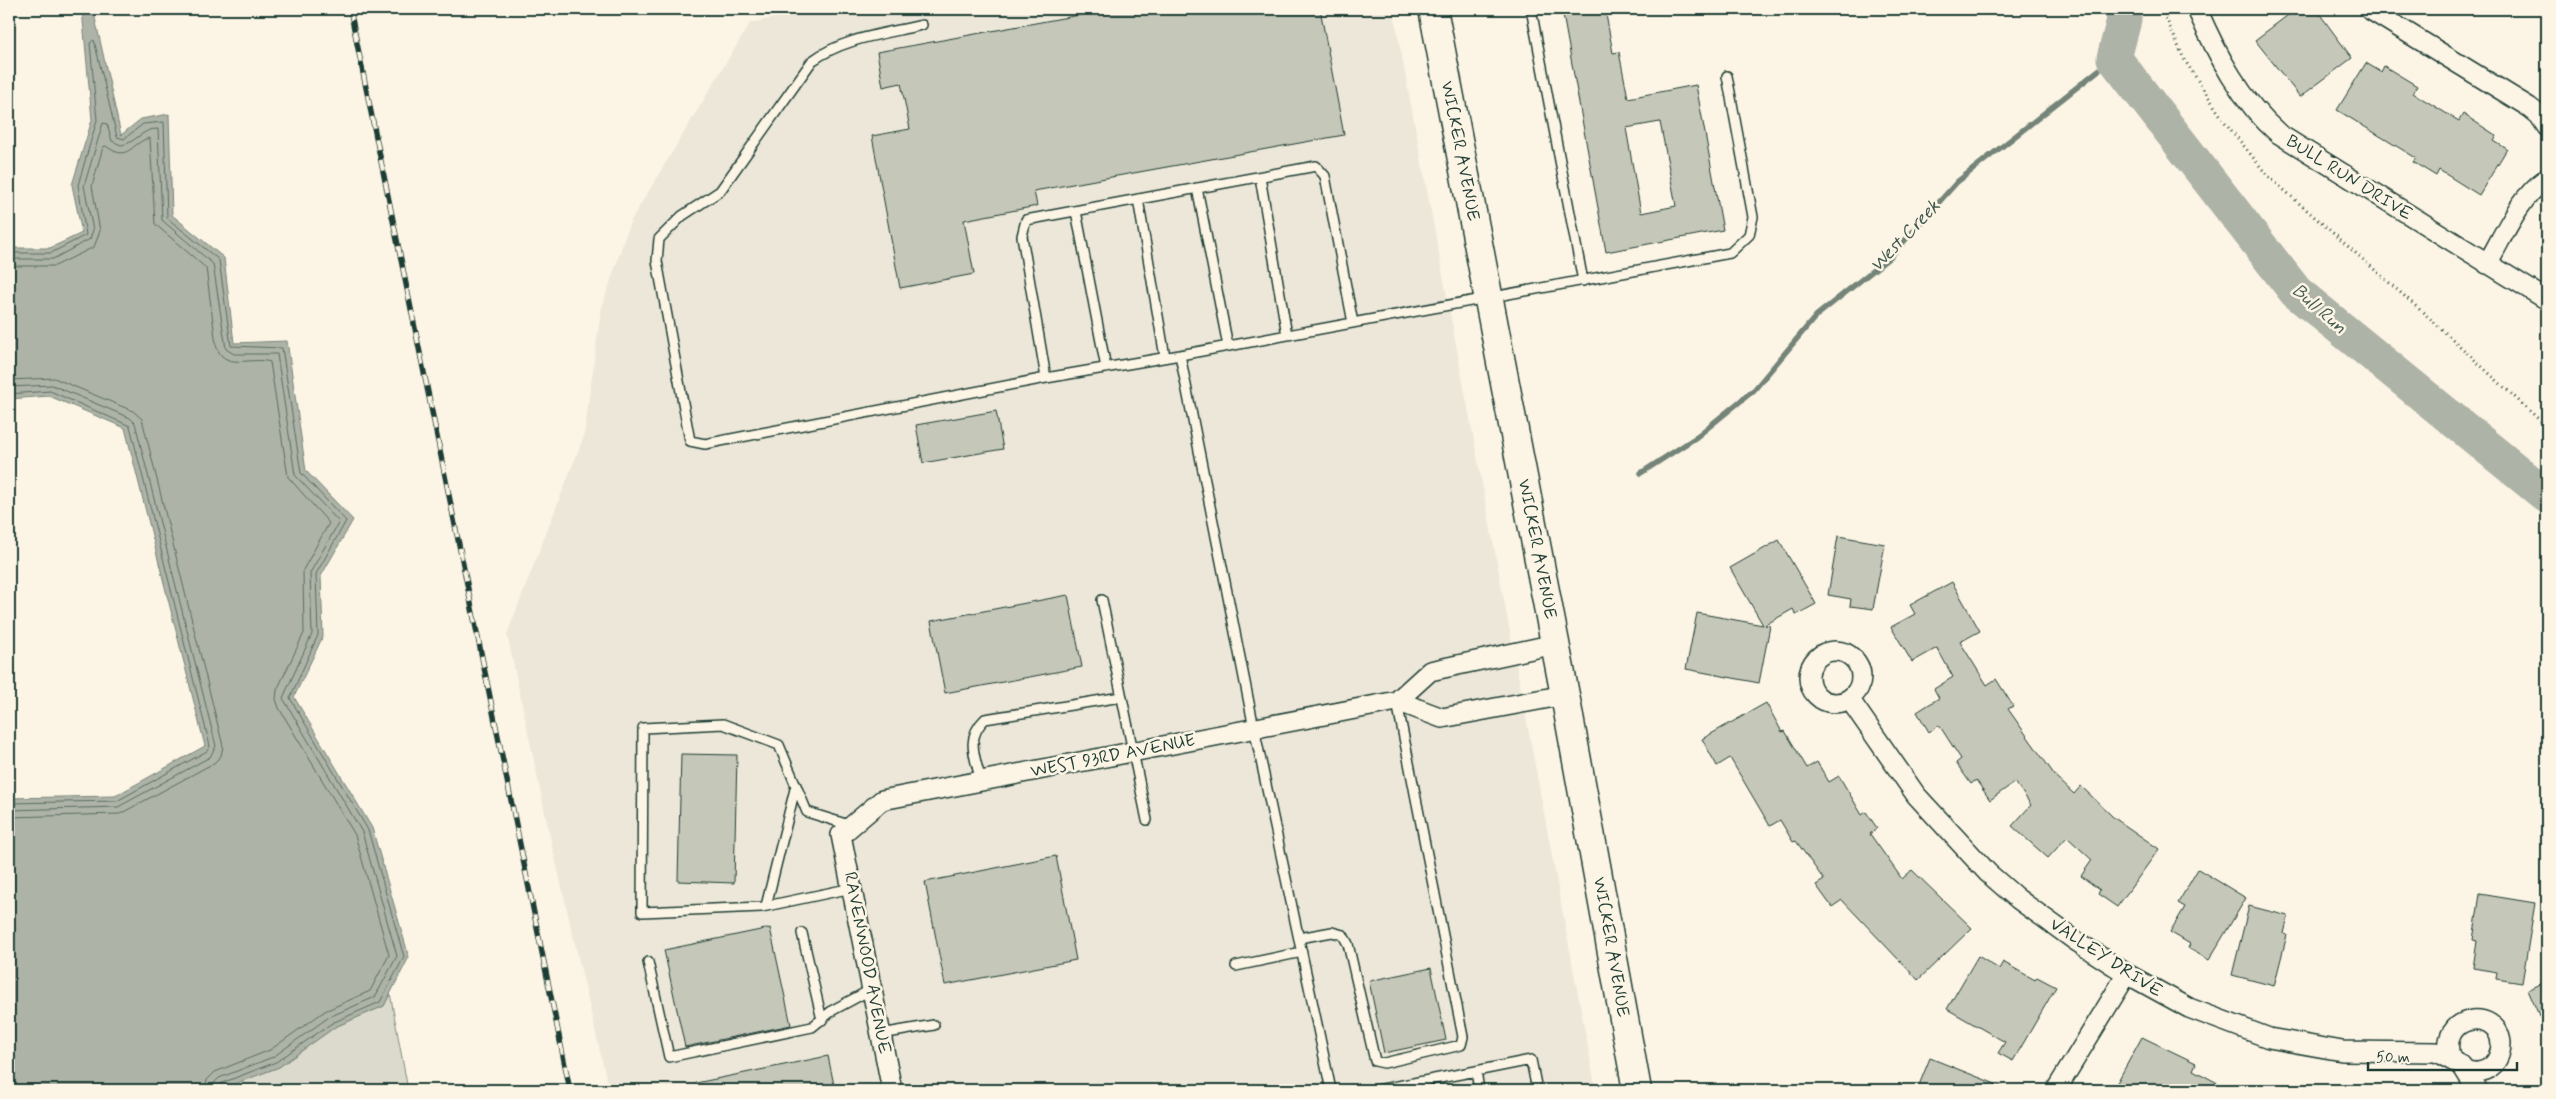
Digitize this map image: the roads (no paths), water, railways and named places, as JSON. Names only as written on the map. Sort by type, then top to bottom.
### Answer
[{"type":"highway","name":"WICKER AVENUE","points":[[1433,9],[1565,695],[1637,1090]]},
{"type":"street","name":"BULL RUN DRIVE","points":[[2197,9],[2227,70],[2261,119],[2279,134],[2547,300]]},
{"type":"street","points":[[2369,9],[2529,107],[2539,115],[2547,127]]},
{"type":"street","points":[[2487,264],[2519,209],[2547,178]]},
{"type":"street","points":[[1555,644],[1430,670],[1397,701],[1442,718],[1565,695]]},
{"type":"street","name":"VALLEY DRIVE","points":[[1850,700],[1916,795],[1988,873],[2018,899],[2068,936],[2127,974],[2189,1008],[2269,1038],[2342,1051],[2436,1052],[2458,1064],[2477,1090]]},
{"type":"street","name":"WEST 93RD AVENUE","points":[[846,830],[882,800],[1397,701]]},
{"type":"street","name":"RAVENWOOD AVENUE","points":[[846,830],[852,888],[892,1090]]},
{"type":"street","points":[[2056,1090],[2127,974]]},
{"type":"lane","points":[[1531,9],[1583,281]]},
{"type":"lane","points":[[922,25],[826,50],[812,62],[720,191],[682,216],[659,239],[657,261],[690,441],[705,444],[1046,378],[1353,324],[1730,253],[1749,235],[1753,217],[1727,76]]},
{"type":"lane","points":[[1046,378],[1022,236],[1026,220],[1316,166],[1325,176],[1353,324]]},
{"type":"lane","points":[[1260,177],[1287,335]]},
{"type":"lane","points":[[1198,188],[1228,346]]},
{"type":"lane","points":[[1138,199],[1165,357]]},
{"type":"lane","points":[[1076,211],[1106,368]]},
{"type":"lane","points":[[1180,355],[1254,728],[1330,1090]]},
{"type":"lane","points":[[1102,600],[1147,820]]},
{"type":"lane","points":[[980,781],[972,741],[976,728],[985,719],[1121,697]]},
{"type":"lane","points":[[1299,938],[1332,932],[1343,934],[1348,944],[1375,1061],[1384,1063],[1461,1046],[1463,1037],[1397,701]]},
{"type":"lane","points":[[846,830],[807,812],[779,745],[723,724],[643,728],[642,912],[766,906],[852,888]]},
{"type":"lane","points":[[766,906],[796,784]]},
{"type":"lane","points":[[802,933],[822,1020]]},
{"type":"lane","points":[[1236,966],[1302,952]]},
{"type":"lane","points":[[648,962],[669,1057],[812,1028],[832,1010],[872,989]]},
{"type":"lane","points":[[881,1034],[934,1024]]},
{"type":"lane","points":[[1380,1090],[1531,1060],[1537,1090]]},
{"type":"lane","points":[[1476,1071],[1479,1090]]},
{"type":"water","points":[[82,9],[93,9],[121,135],[141,119],[169,114],[172,215],[224,258],[234,343],[287,341],[306,471],[353,520],[321,576],[323,636],[294,697],[372,828],[409,957],[384,1006],[335,1027],[279,1067],[219,1090],[9,1090],[9,798],[115,796],[205,746],[125,428],[49,396],[9,399],[9,248],[50,248],[82,233],[72,185],[92,120]]},
{"type":"waterway","name":"Bull Run","points":[[2122,9],[2124,20],[2114,58],[2296,292],[2547,496]]},
{"type":"waterway","name":"West Creek","points":[[1641,473],[1695,438],[1754,390],[1816,316],[1891,256],[1957,182],[2114,58]]},
{"type":"railway","points":[[350,9],[570,1090]]}]
